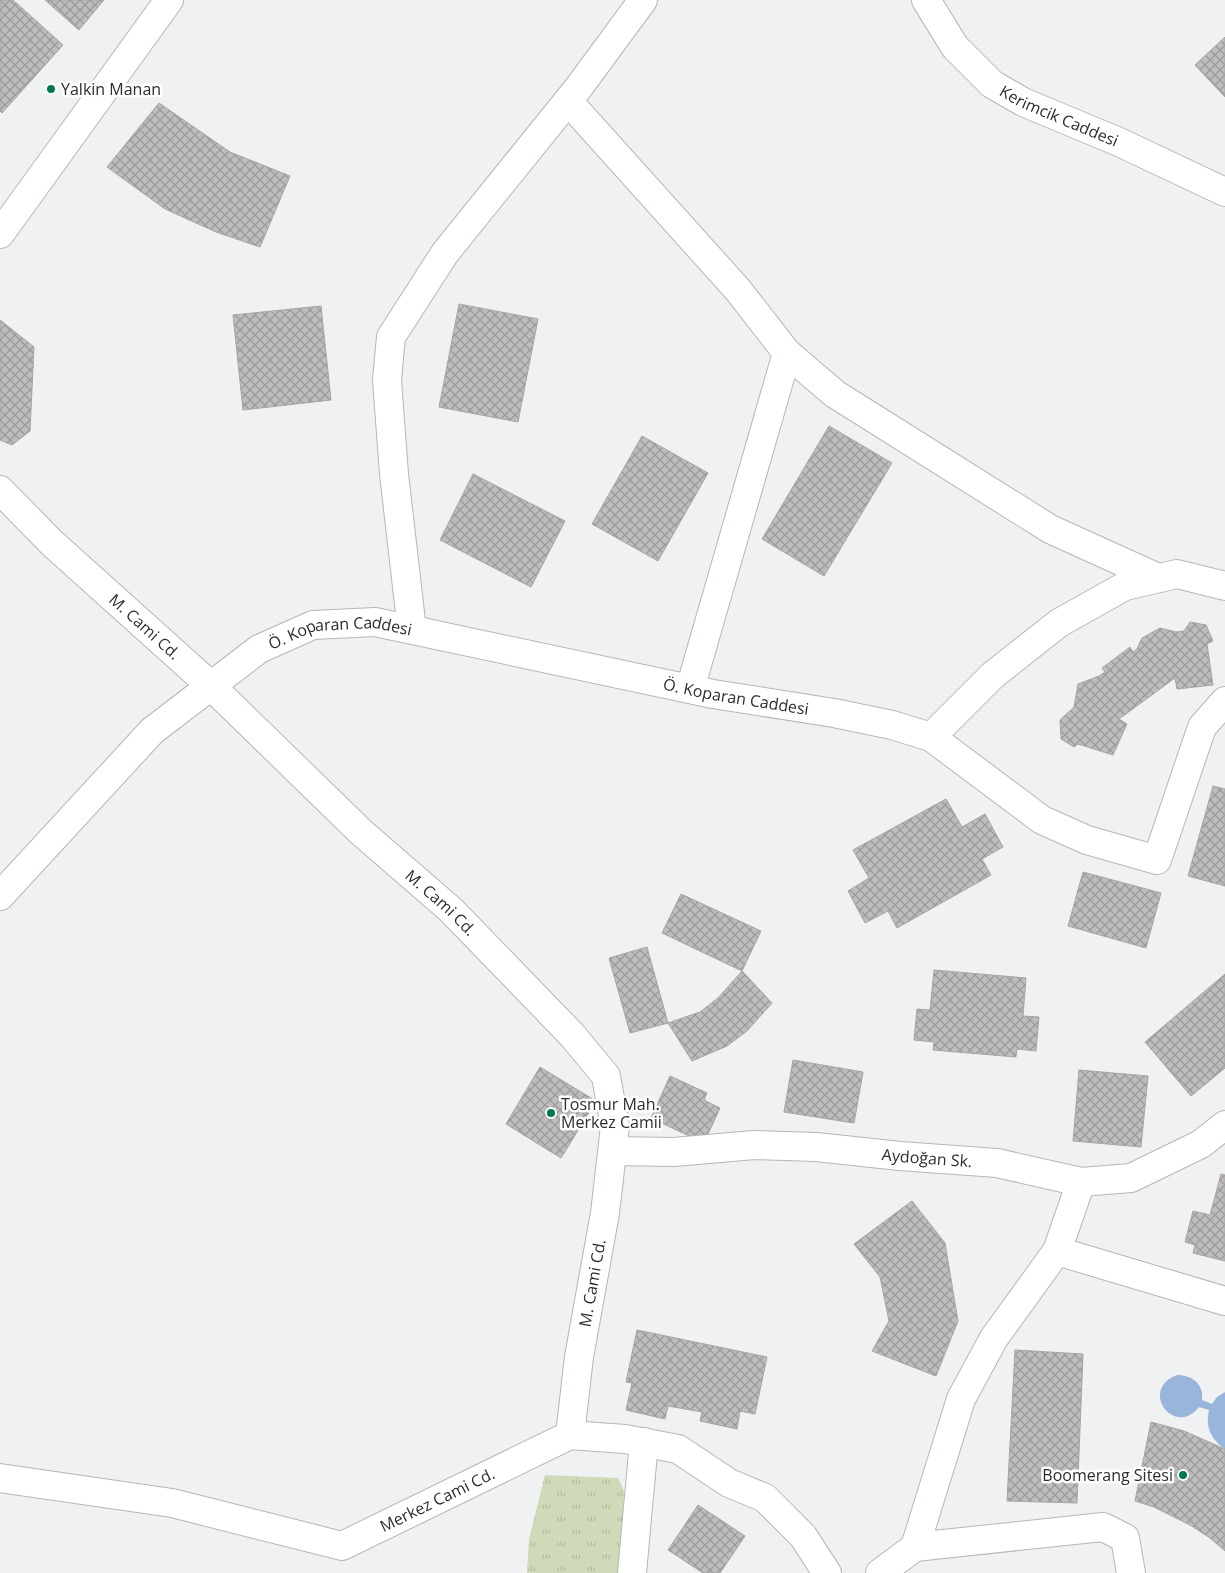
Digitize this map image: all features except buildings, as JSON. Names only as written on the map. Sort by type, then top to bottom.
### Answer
[{"type":"street","points":[[0,234],[170,0]]},
{"type":"street","points":[[412,630],[394,474],[387,380],[391,337],[445,253],[568,101],[643,0]]},
{"type":"street","name":"Kerimcik Caddesi","points":[[926,0],[955,48],[992,84],[1023,102],[1119,142],[1225,192]]},
{"type":"street","points":[[568,101],[738,290],[787,352],[835,394],[1050,529],[1158,578]]},
{"type":"street","points":[[690,689],[787,352]]},
{"type":"street","name":"M. Cami Cd.","points":[[0,490],[52,543],[210,686],[361,832],[451,910],[572,1035],[606,1076],[616,1126],[605,1213],[579,1357],[570,1435]]},
{"type":"street","points":[[931,737],[993,675],[1059,622],[1125,586],[1177,574],[1225,586]]},
{"type":"street","name":"Ö. Koparan Caddesi","points":[[0,896],[152,731],[259,649],[313,625],[375,622],[690,689],[834,713],[892,725],[931,737],[1042,820],[1087,840],[1157,860],[1202,727],[1225,701]]},
{"type":"street","name":"Aydoğan Sk.","points":[[613,1151],[674,1152],[754,1145],[816,1147],[900,1156],[998,1163],[1081,1182],[1131,1178],[1201,1144],[1225,1125]]},
{"type":"street","points":[[915,1547],[962,1399],[994,1338],[1057,1251],[1081,1182]]},
{"type":"street","points":[[1057,1251],[1225,1301]]},
{"type":"street","points":[[570,1435],[625,1439],[678,1449],[729,1483],[765,1498],[803,1536],[827,1573]]},
{"type":"street","name":"Merkez Cami Cd.","points":[[0,1478],[172,1503],[342,1546],[570,1435]]},
{"type":"street","points":[[632,1573],[644,1442]]},
{"type":"street","points":[[880,1573],[915,1547],[1103,1528],[1125,1538],[1131,1573]]},
{"type":"green space","points":[[545,1475],[618,1478],[624,1491],[621,1573],[527,1573],[529,1539]]},
{"type":"water","points":[[1177,1375],[1188,1377],[1196,1382],[1201,1389],[1202,1400],[1212,1404],[1217,1397],[1225,1392],[1225,1449],[1210,1432],[1208,1422],[1209,1410],[1199,1407],[1190,1415],[1180,1417],[1171,1414],[1164,1408],[1160,1400],[1161,1391],[1166,1382]]},
{"type":"place","name":"Yalkin Manan","points":[[51,89]]},
{"type":"place","name":"Tosmur Mah. Merkez Camii","points":[[551,1113]]},
{"type":"place","name":"Boomerang Sitesi","points":[[1183,1475]]}]
